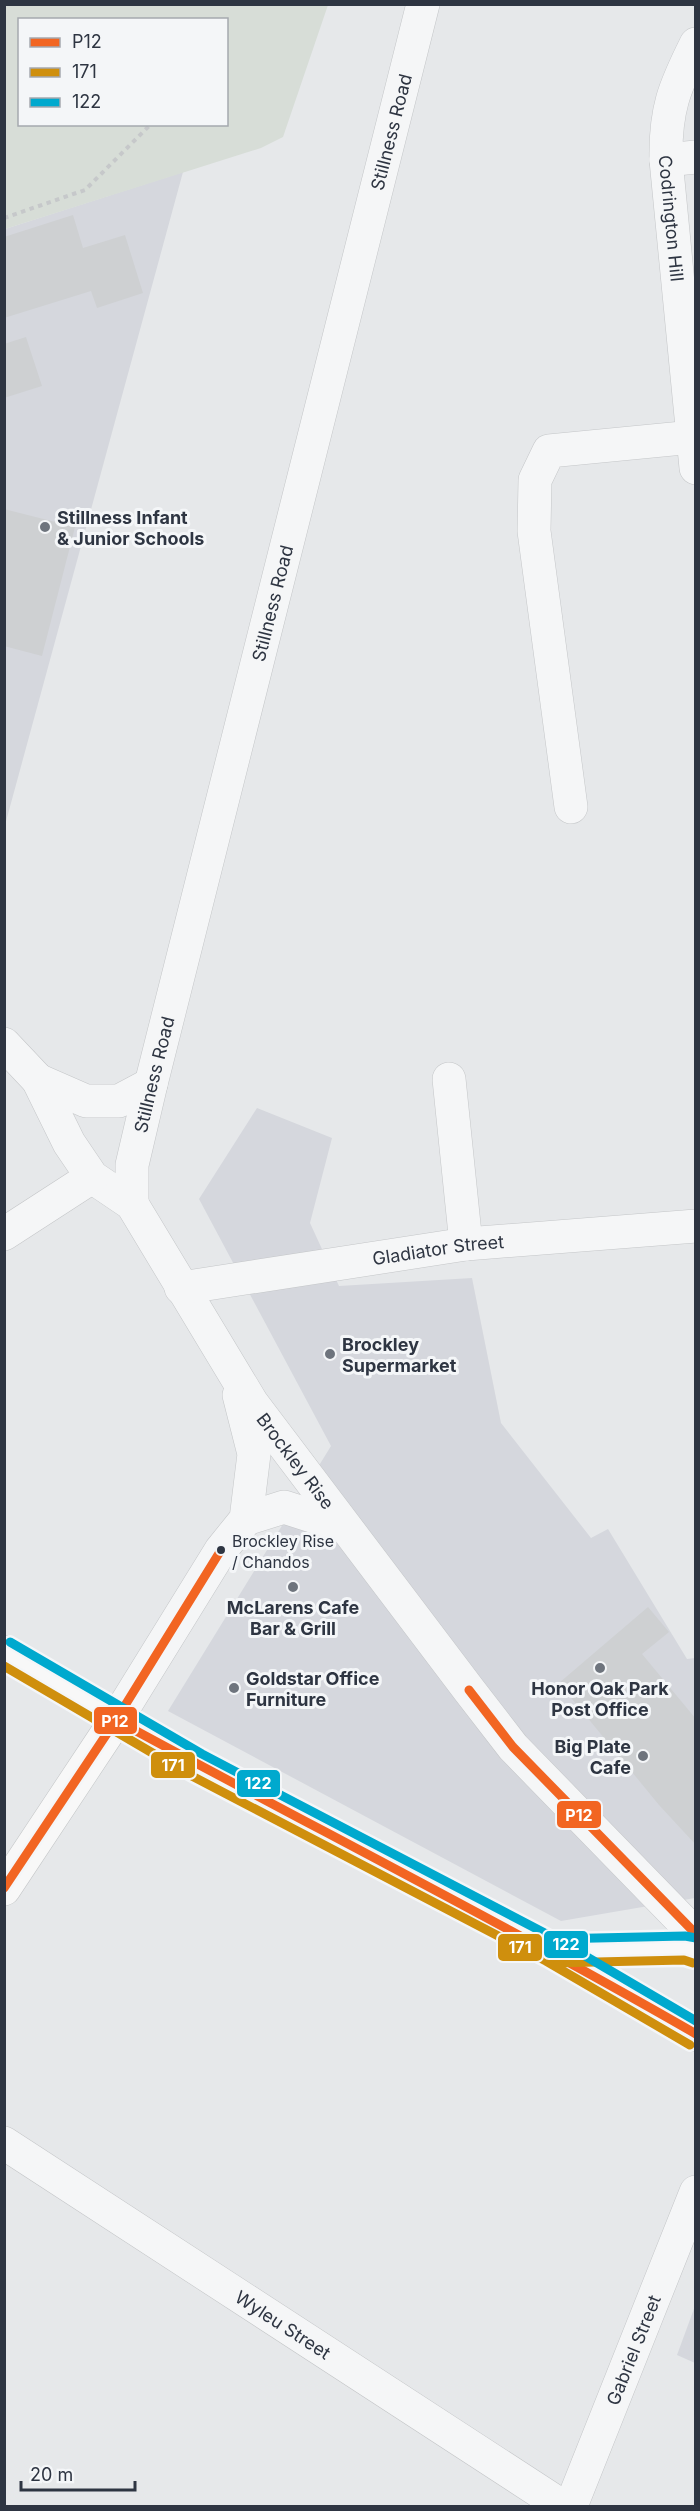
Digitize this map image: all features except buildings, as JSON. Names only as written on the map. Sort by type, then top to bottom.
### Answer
[{"type":"main road","points":[[4,1652],[116,1720],[363,1854],[552,1951],[695,2035]]},
{"type":"main road","points":[[4,1889],[116,1720]]},
{"type":"main road","points":[[552,1951],[652,1951],[685,1948],[696,1951]]},
{"type":"main road","points":[[645,2006],[640,1984],[643,1963],[652,1951]]},
{"type":"street","name":"Stillness Road","points":[[132,1204],[132,1165],[151,1084],[423,4]]},
{"type":"street","name":"Codrington Hill","points":[[694,453],[681,158],[665,124],[677,82],[696,44]]},
{"type":"street","points":[[571,807],[534,531],[535,480],[549,451],[694,453]]},
{"type":"street","name":"Brockley Rise","points":[[4,1044],[38,1080],[69,1143],[92,1177],[132,1204],[181,1288],[232,1366],[252,1403],[343,1526],[513,1747],[696,1935]]},
{"type":"street","points":[[450,1079],[466,1244]]},
{"type":"street","points":[[38,1080],[86,1101],[119,1101],[151,1084]]},
{"type":"street","points":[[4,1234],[92,1177]]},
{"type":"street","name":"Gladiator Street","points":[[181,1288],[466,1244],[696,1226]]},
{"type":"street","points":[[116,1720],[221,1550],[246,1519],[254,1454],[232,1366]]},
{"type":"street","points":[[246,1519],[285,1507],[343,1526]]},
{"type":"street","name":"Wyleu Street","points":[[4,2143],[562,2506]]},
{"type":"street","name":"Gabriel Street","points":[[571,2506],[696,2192]]},
{"type":"path","points":[[4,218],[85,190],[149,126]]},
{"type":"shaded area","points":[[5,4],[328,4],[283,137],[261,148],[5,229]]},
{"type":"shaded area","name":"Stillness Infant & Junior Schools","points":[[183,172],[5,825],[5,229]]},
{"type":"shaded area","points":[[257,1108],[332,1138],[310,1223],[339,1286],[472,1278],[501,1423],[591,1538],[608,1529],[687,1659],[695,1658],[695,1898],[561,1921],[168,1711],[331,1446],[199,1199]]},
{"type":"shaded area","points":[[695,2306],[695,2363],[677,2355]]},
{"type":"transit line","name":"P12","points":[[4,1888],[116,1720],[221,1550]]},
{"type":"transit line","name":"122","points":[[10,1642],[202,1754],[558,1940],[696,2021]]},
{"type":"transit line","name":"171","points":[[4,1666],[190,1775],[546,1961],[690,2045]]},
{"type":"transit line","name":"P12","points":[[469,1690],[513,1747],[696,1934]]},
{"type":"transit line","name":"P12","points":[[116,1720],[479,1914],[696,2034]]},
{"type":"transit line","name":"122","points":[[552,1939],[685,1936],[696,1938]]},
{"type":"transit line","name":"171","points":[[552,1963],[684,1960],[693,1963]]},
{"type":"place","name":"Stillness Infant & Junior Schools","points":[[45,527]]},
{"type":"place","name":"Brockley Supermarket","points":[[330,1354]]},
{"type":"place","name":"Brockley Rise / Chandos","points":[[221,1550]]},
{"type":"place","name":"McLarens Cafe Bar & Grill","points":[[293,1587]]},
{"type":"place","name":"Honor Oak Park Post Office","points":[[600,1668]]},
{"type":"place","name":"Goldstar Office Furniture","points":[[234,1688]]},
{"type":"place","name":"Big Plate Cafe","points":[[643,1756]]}]
